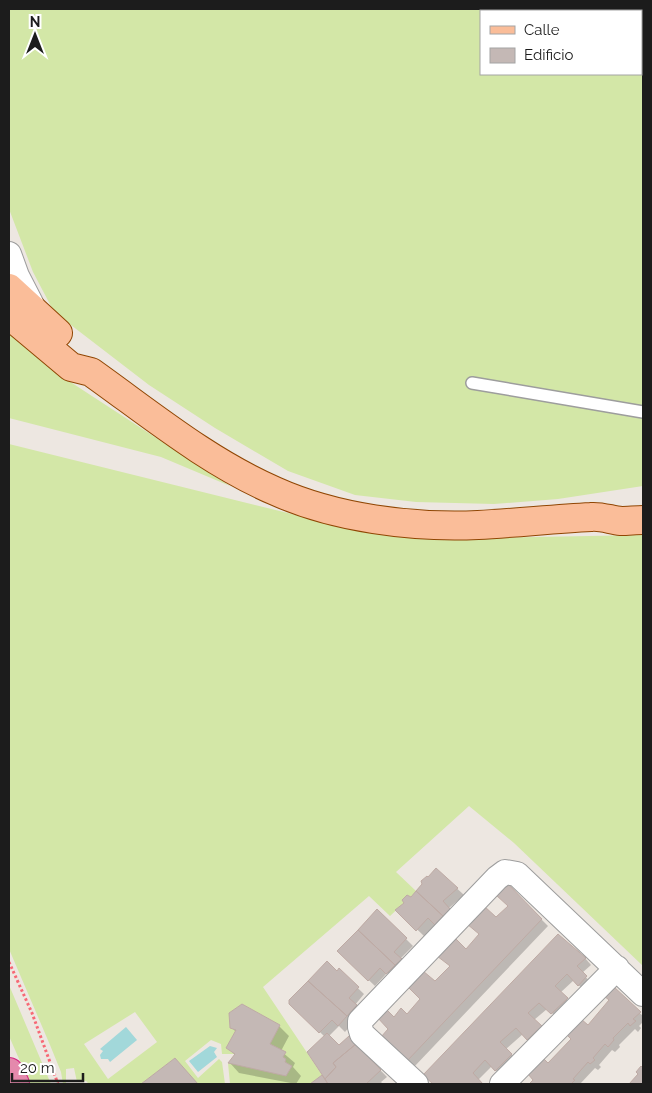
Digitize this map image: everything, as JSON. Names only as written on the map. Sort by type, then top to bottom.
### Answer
[{"type":"highway","points":[[9,1072],[15,1084]]},
{"type":"main road","points":[[9,288],[80,352],[91,372]]},
{"type":"main road","points":[[9,315],[71,367],[91,372],[194,445],[247,477],[292,498],[332,510],[380,520],[451,525],[476,525],[594,516],[618,508],[643,506]]},
{"type":"main road","points":[[594,516],[620,521],[643,520]]},
{"type":"street","points":[[9,254],[36,313]]},
{"type":"street","points":[[416,1084],[362,1034],[360,1021],[500,875],[509,872],[516,874],[643,994]]},
{"type":"street","points":[[502,1084],[617,968]]},
{"type":"lane","points":[[472,383],[643,412]]},
{"type":"path","points":[[9,962],[32,1012],[58,1084]]},
{"type":"green space","points":[[9,9],[643,9],[643,486],[558,499],[494,504],[416,502],[355,495],[288,471],[215,428],[149,385],[54,312],[33,272],[9,209]]},
{"type":"green space","points":[[9,328],[72,383],[230,486],[161,457],[9,418]]},
{"type":"green space","points":[[9,444],[320,521],[488,538],[643,535],[643,966],[514,843],[469,806],[396,872],[416,891],[411,897],[407,895],[404,903],[390,916],[369,896],[263,987],[322,1075],[310,1084],[230,1084],[228,1063],[286,1076],[292,1066],[285,1062],[286,1059],[283,1057],[286,1052],[270,1044],[280,1025],[242,1004],[229,1013],[230,1028],[236,1030],[226,1048],[235,1054],[222,1054],[221,1044],[211,1040],[185,1061],[198,1078],[219,1059],[222,1062],[225,1084],[198,1084],[175,1058],[141,1084],[89,1084],[86,1081],[77,1082],[74,1068],[66,1069],[66,1084],[63,1084],[61,1072],[9,949]],"holes":[[[135,1012],[157,1042],[108,1079],[84,1044]]]},
{"type":"green space","points":[[9,985],[51,1084],[30,1084],[9,1036]]},
{"type":"water","points":[[126,1027],[137,1040],[110,1062],[108,1059],[101,1059],[100,1055],[103,1051],[100,1049]]},
{"type":"water","points":[[210,1046],[217,1048],[214,1052],[217,1057],[198,1072],[189,1061]]},
{"type":"building","points":[[436,868],[458,888],[443,901],[450,909],[443,916],[416,891],[422,884],[421,881],[428,877]]},
{"type":"building","points":[[507,883],[542,919],[407,1061],[381,1037],[388,1029],[377,1017],[386,1009],[394,1017],[401,1008],[407,1014],[420,999],[409,988],[423,971],[435,981],[450,966],[437,956],[454,937],[466,949],[479,934],[467,924],[484,906],[496,917],[508,906],[496,895]]},
{"type":"building","points":[[416,891],[443,916],[435,925],[428,918],[416,931],[395,910],[404,903],[402,900],[407,895],[411,897]]},
{"type":"building","points":[[377,909],[407,938],[394,952],[402,959],[395,965],[358,930]]},
{"type":"building","points":[[358,930],[395,965],[386,974],[380,968],[368,981],[337,951]]},
{"type":"building","points":[[558,934],[586,958],[577,966],[587,976],[578,986],[567,974],[555,986],[568,998],[551,1014],[539,1003],[528,1013],[542,1026],[527,1040],[516,1028],[500,1042],[512,1054],[495,1071],[485,1060],[473,1073],[483,1084],[433,1084],[423,1075]]},
{"type":"building","points":[[327,961],[337,971],[339,968],[359,987],[349,998],[357,1005],[347,1016],[308,981]]},
{"type":"building","points":[[308,981],[347,1016],[338,1026],[332,1020],[319,1033],[289,1004],[289,1000]]},
{"type":"building","points":[[613,986],[641,1012],[633,1019],[636,1021],[630,1026],[628,1023],[613,1038],[614,1040],[608,1047],[605,1044],[593,1058],[595,1060],[590,1064],[588,1062],[571,1084],[529,1084],[533,1080],[528,1074],[543,1058],[548,1063],[571,1039],[566,1034],[581,1019],[588,1025],[609,1000],[604,996]]},
{"type":"building","points":[[242,1004],[280,1025],[270,1044],[286,1052],[283,1057],[286,1059],[285,1062],[292,1066],[286,1076],[228,1063],[235,1054],[226,1048],[236,1030],[230,1028],[229,1013]]},
{"type":"building","points":[[327,1033],[339,1045],[349,1036],[356,1044],[333,1063],[336,1067],[325,1079],[307,1052]]},
{"type":"building","points":[[356,1044],[381,1070],[366,1084],[328,1084],[325,1079],[336,1067],[333,1063]]},
{"type":"building","points":[[175,1058],[198,1084],[141,1084]]},
{"type":"building","points":[[641,1066],[643,1068],[643,1084],[629,1084],[638,1074],[636,1072]]},
{"type":"building","points":[[322,1075],[328,1084],[310,1084]]}]
